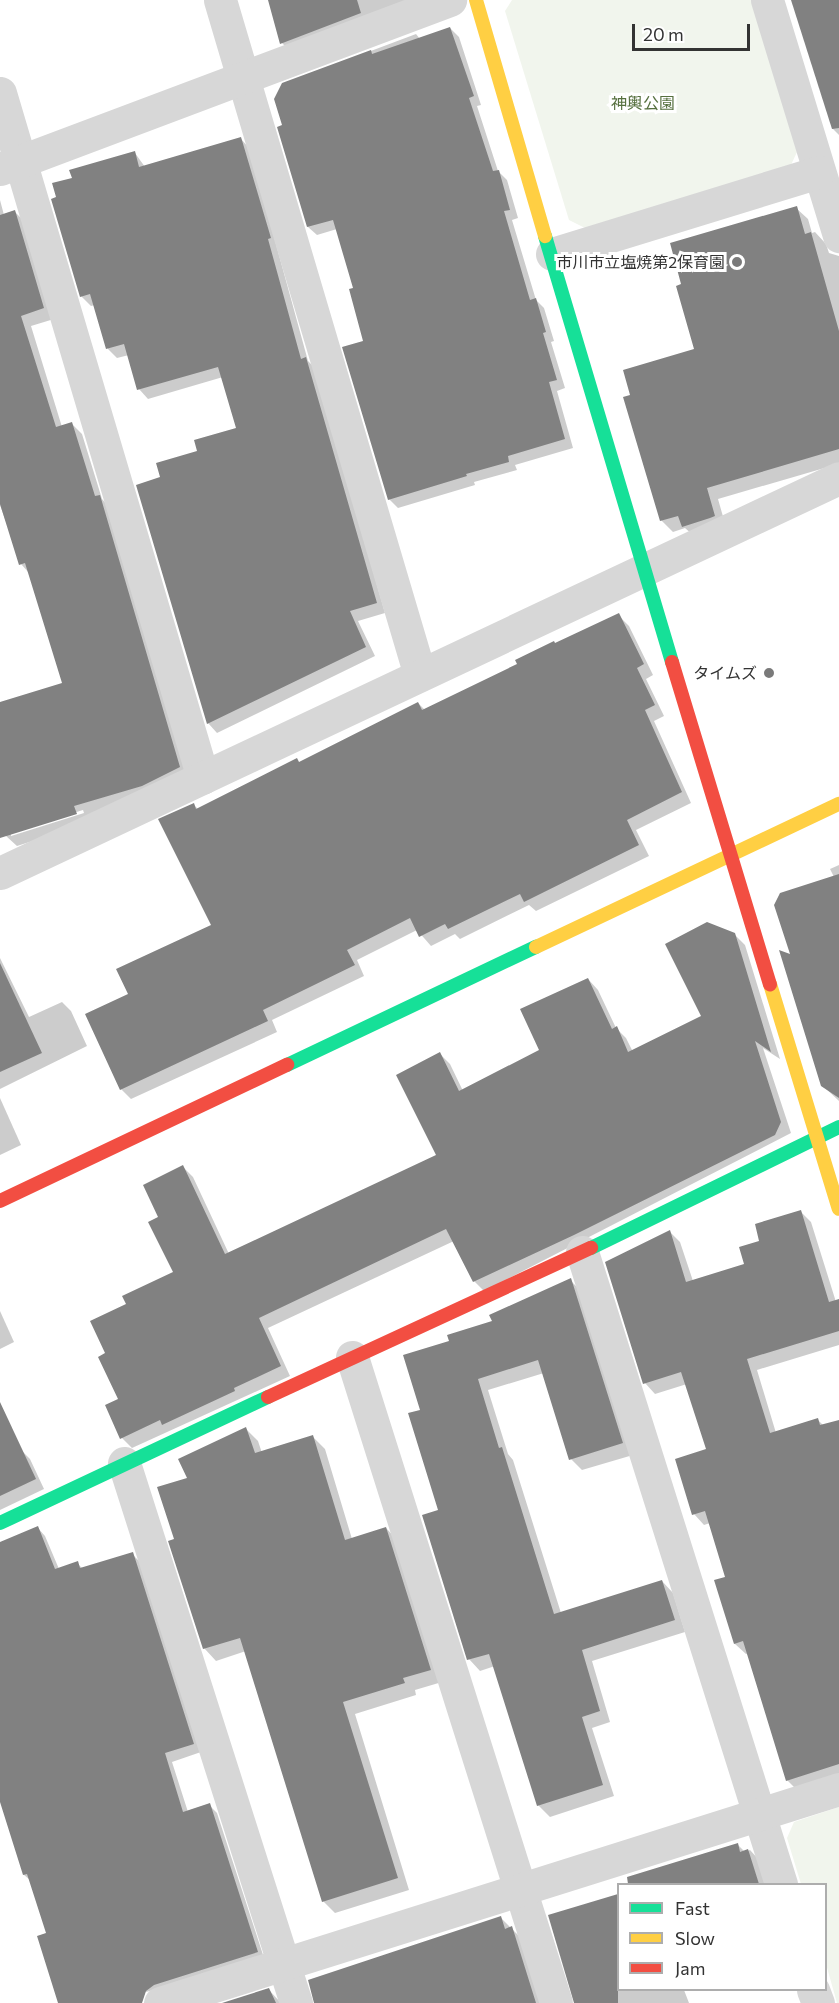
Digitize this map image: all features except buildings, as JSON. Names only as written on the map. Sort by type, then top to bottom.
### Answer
[{"type":"street","points":[[220,0],[420,675]]},
{"type":"street","points":[[10,165],[450,0]]},
{"type":"street","points":[[476,0],[643,568],[839,1209]]},
{"type":"street","points":[[767,0],[839,236]]},
{"type":"street","points":[[0,93],[10,165],[203,778]]},
{"type":"street","points":[[552,254],[819,172]]},
{"type":"street","points":[[0,873],[643,568],[839,478]]},
{"type":"street","points":[[0,1201],[839,804]]},
{"type":"street","points":[[0,1523],[124,1463],[582,1252],[839,1127]]},
{"type":"street","points":[[582,1252],[781,1883]]},
{"type":"street","points":[[352,1357],[556,2003]]},
{"type":"street","points":[[124,1463],[296,2003]]},
{"type":"street","points":[[160,2003],[839,1790]]},
{"type":"green space","name":"神輿公園","points":[[512,0],[753,0],[797,152],[790,167],[587,229],[569,220],[505,11]]},
{"type":"green space","points":[[839,1807],[839,2003],[837,2003],[827,1968],[827,1883],[801,1883],[787,1838],[794,1822]]},
{"type":"traffic: fast","points":[[545,236],[672,662]]},
{"type":"traffic: fast","points":[[287,1065],[536,947]]},
{"type":"traffic: fast","points":[[591,1248],[839,1127]]},
{"type":"traffic: fast","points":[[0,1523],[268,1397]]},
{"type":"traffic: slow","points":[[476,0],[545,236]]},
{"type":"traffic: slow","points":[[536,947],[839,804]]},
{"type":"traffic: slow","points":[[770,984],[839,1209]]},
{"type":"traffic: jam","points":[[672,662],[770,984]]},
{"type":"traffic: jam","points":[[0,1201],[287,1065]]},
{"type":"traffic: jam","points":[[268,1397],[591,1248]]},
{"type":"place","name":"市川市立塩焼第2保育園","points":[[737,262]]},
{"type":"place","name":"タイムズ","points":[[769,673]]}]
